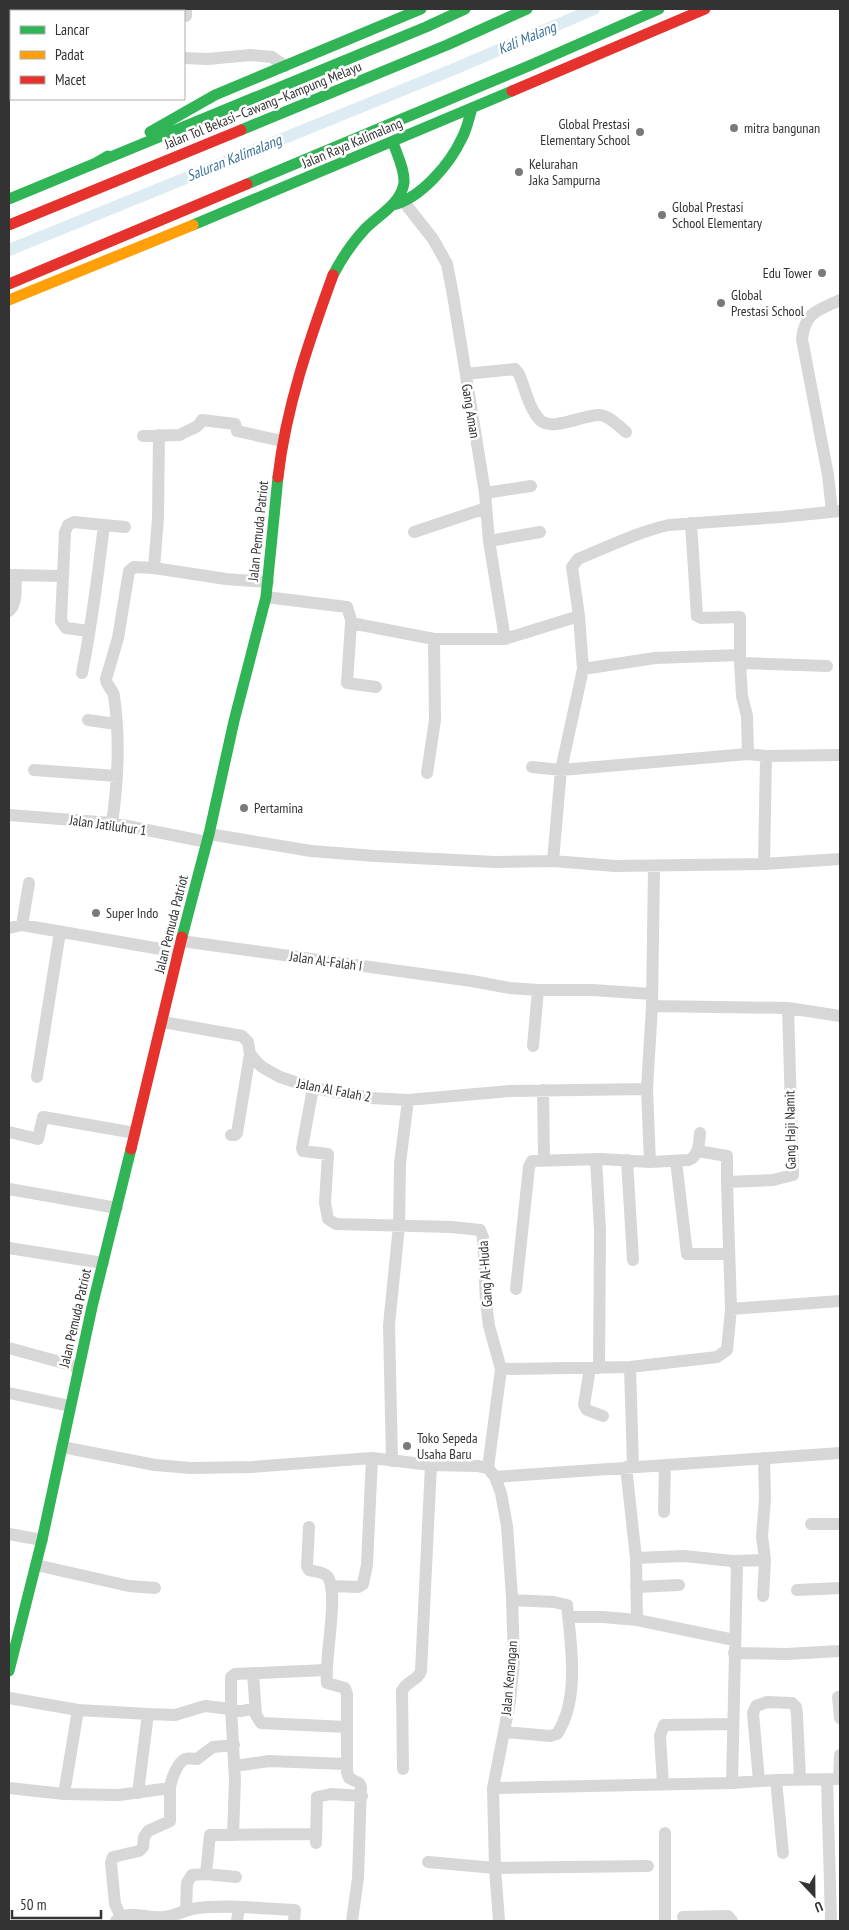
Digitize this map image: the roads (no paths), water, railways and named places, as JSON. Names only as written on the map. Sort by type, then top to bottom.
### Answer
[{"type":"main road","points":[[96,162],[215,95],[421,9]]},
{"type":"main road","points":[[9,199],[466,9]]},
{"type":"main road","name":"Jalan Tol Bekasi–Cawang–Kampung Melayu","points":[[9,226],[447,45],[527,9]]},
{"type":"main road","points":[[9,284],[522,69],[658,9]]},
{"type":"main road","name":"Jalan Raya Kalimalang","points":[[9,300],[393,142],[706,9]]},
{"type":"main road","name":"Jalan Pemuda Patriot","points":[[9,1671],[14,1633],[36,1565],[78,1367],[208,838],[234,720],[266,598],[282,441],[304,357],[333,275],[343,255],[354,240],[376,218],[435,178],[451,158],[463,138],[472,108]]},
{"type":"main road","points":[[393,142],[403,171],[404,183],[399,201]]},
{"type":"street","points":[[185,58],[272,56],[285,66]]},
{"type":"street","name":"Gang Aman","points":[[399,201],[433,239],[447,264],[454,295],[505,640]]},
{"type":"street","points":[[553,861],[561,770],[583,669],[579,616],[572,567],[576,561],[651,529],[691,523],[781,518],[836,511],[802,338],[804,325],[808,318],[820,309],[840,300]]},
{"type":"street","points":[[466,374],[515,368],[536,415],[542,422],[551,424],[601,415],[612,420],[626,432]]},
{"type":"street","points":[[143,436],[180,435],[196,428],[202,420],[235,424],[237,431],[282,441]]},
{"type":"street","points":[[154,568],[158,518],[159,435]]},
{"type":"street","points":[[484,493],[531,486]]},
{"type":"street","points":[[414,532],[486,508]]},
{"type":"street","points":[[90,631],[66,628],[62,624],[62,576],[64,545],[68,525],[74,522],[124,527]]},
{"type":"street","points":[[691,523],[697,616],[701,618],[739,616],[742,696],[746,716],[748,754]]},
{"type":"street","points":[[82,673],[90,631],[104,525]]},
{"type":"street","points":[[489,541],[540,532]]},
{"type":"street","points":[[112,823],[117,776],[116,724],[114,693],[107,684],[106,679],[118,638],[129,571],[134,567],[154,568],[226,579],[268,582]]},
{"type":"street","points":[[9,611],[13,608],[15,600],[12,575],[62,576]]},
{"type":"street","points":[[266,598],[347,607],[352,623],[347,683],[376,687]]},
{"type":"street","points":[[352,623],[434,639],[505,640],[579,616]]},
{"type":"street","points":[[427,773],[435,720],[434,639]]},
{"type":"street","points":[[583,669],[655,658],[740,659],[827,666]]},
{"type":"street","points":[[88,720],[116,724]]},
{"type":"street","points":[[532,767],[561,770],[748,754],[766,756],[840,755]]},
{"type":"street","points":[[764,864],[766,756]]},
{"type":"street","points":[[34,770],[117,776]]},
{"type":"street","name":"Jalan Jatiluhur 1","points":[[9,815],[112,823],[208,838],[312,851],[375,856],[496,862],[553,861],[588,865],[654,866],[764,864],[840,859]]},
{"type":"street","points":[[650,1162],[647,1089],[652,1000],[654,866]]},
{"type":"street","points":[[9,928],[22,925],[30,883]]},
{"type":"street","name":"Jalan Al-Falah I","points":[[22,925],[60,932],[472,981],[510,988],[592,990],[652,1000],[788,1008],[840,1016]]},
{"type":"street","points":[[37,1077],[60,932]]},
{"type":"street","points":[[533,1046],[538,990]]},
{"type":"street","name":"Gang Haji Namit","points":[[728,1182],[773,1180],[793,1175],[788,1008]]},
{"type":"street","name":"Jalan Al Falah 2","points":[[163,1022],[242,1036],[248,1042],[250,1054],[270,1073],[313,1088],[371,1098],[408,1100],[510,1091],[647,1089]]},
{"type":"street","points":[[231,1135],[237,1133],[250,1054]]},
{"type":"street","points":[[313,1088],[302,1148],[303,1151],[307,1152],[328,1154],[325,1203],[328,1219],[336,1224],[399,1226]]},
{"type":"street","points":[[543,1090],[544,1160]]},
{"type":"street","points":[[392,1461],[389,1325],[399,1226],[400,1163],[408,1100]]},
{"type":"street","points":[[9,1132],[38,1139],[44,1118],[135,1133]]},
{"type":"street","points":[[516,1289],[530,1163],[544,1160],[596,1159],[650,1162],[692,1159],[698,1151],[700,1133]]},
{"type":"street","points":[[491,1473],[501,1369],[630,1367],[691,1361],[722,1354],[726,1350],[729,1341],[731,1309],[727,1156],[698,1151]]},
{"type":"street","points":[[596,1159],[600,1230],[594,1368],[584,1405],[587,1410],[603,1416]]},
{"type":"street","points":[[627,1160],[633,1260]]},
{"type":"street","points":[[676,1161],[687,1254],[729,1254]]},
{"type":"street","points":[[9,1189],[117,1208]]},
{"type":"street","name":"Gang Al-Huda","points":[[399,1226],[452,1227],[480,1230],[483,1237],[489,1326],[501,1369]]},
{"type":"street","points":[[9,1248],[103,1263]]},
{"type":"street","points":[[731,1309],[840,1301]]},
{"type":"street","points":[[9,1348],[78,1367]]},
{"type":"street","points":[[630,1367],[630,1467],[636,1558],[636,1620]]},
{"type":"street","points":[[9,1393],[70,1406]]},
{"type":"street","points":[[62,1447],[155,1465],[191,1468],[252,1467],[372,1458],[431,1465],[478,1466],[491,1473],[665,1466],[840,1453]]},
{"type":"street","points":[[331,1586],[358,1587],[363,1584],[366,1565],[372,1458]]},
{"type":"street","points":[[763,1596],[765,1560],[762,1536],[766,1499],[764,1458]]},
{"type":"street","points":[[403,1768],[402,1691],[404,1686],[419,1676],[421,1671],[431,1465]]},
{"type":"street","points":[[664,1512],[665,1466]]},
{"type":"street","name":"Jalan Kenangan","points":[[491,1473],[501,1493],[507,1526],[514,1660],[510,1700],[493,1788],[495,1868],[499,1921]]},
{"type":"street","points":[[811,1524],[840,1524]]},
{"type":"street","points":[[309,1527],[307,1566],[309,1570],[326,1575],[331,1586],[326,1670],[327,1683],[345,1688],[347,1694],[346,1764],[349,1778],[359,1783],[362,1787],[358,1878],[352,1921]]},
{"type":"street","points":[[9,1534],[42,1540]]},
{"type":"street","points":[[636,1558],[684,1556],[732,1561],[765,1560]]},
{"type":"street","points":[[732,1561],[738,1568],[734,1640],[732,1783]]},
{"type":"street","points":[[36,1565],[129,1586],[155,1588]]},
{"type":"street","points":[[636,1587],[679,1585]]},
{"type":"street","points":[[798,1590],[840,1588]]},
{"type":"street","points":[[504,1732],[550,1736],[557,1734],[569,1708],[570,1697],[572,1653],[567,1605],[554,1602],[512,1600]]},
{"type":"street","points":[[568,1617],[603,1617],[636,1620],[734,1640]]},
{"type":"street","points":[[734,1653],[786,1654],[840,1651]]},
{"type":"street","points":[[233,1835],[235,1766],[231,1677],[235,1674],[326,1670]]},
{"type":"street","points":[[253,1673],[256,1715],[261,1723],[347,1727]]},
{"type":"street","points":[[838,1697],[840,1717]]},
{"type":"street","points":[[9,1698],[78,1710],[148,1714],[175,1714],[205,1706],[242,1711],[255,1708]]},
{"type":"street","points":[[759,1781],[753,1713],[756,1706],[766,1702],[792,1703],[796,1707],[800,1779]]},
{"type":"street","points":[[64,1794],[78,1710]]},
{"type":"street","points":[[138,1793],[148,1714]]},
{"type":"street","points":[[663,1784],[660,1736],[664,1726],[732,1724]]},
{"type":"street","points":[[234,1745],[213,1747],[197,1760],[186,1758],[182,1761],[172,1775],[170,1821],[148,1831],[144,1837],[143,1846],[139,1851],[113,1857],[111,1862],[118,1919],[129,1915],[163,1919],[198,1908],[239,1908],[295,1910],[294,1921]]},
{"type":"street","points":[[831,1921],[835,1779],[840,1755]]},
{"type":"street","points":[[235,1766],[269,1761],[346,1764]]},
{"type":"street","points":[[493,1788],[835,1779]]},
{"type":"street","points":[[776,1780],[783,1853]]},
{"type":"street","points":[[9,1788],[64,1794],[119,1795],[170,1788]]},
{"type":"street","points":[[206,1874],[210,1835],[316,1839],[317,1797],[330,1794],[362,1796]]},
{"type":"street","points":[[665,1833],[665,1921]]},
{"type":"street","points":[[428,1862],[495,1868],[648,1866]]},
{"type":"street","points":[[186,1911],[188,1879],[192,1875],[236,1876]]},
{"type":"street","points":[[237,1921],[239,1908]]},
{"type":"street","points":[[683,1918],[728,1916],[732,1921]]},
{"type":"waterway","name":"Saluran Kalimalang","points":[[9,250],[459,67],[594,9]]},
{"type":"place","name":"mitra bangunan","points":[[734,128]]},
{"type":"place","name":"Global Prestasi Elementary School","points":[[640,132]]},
{"type":"place","name":"Kelurahan Jaka Sampurna","points":[[519,172]]},
{"type":"place","name":"Global Prestasi School Elementary","points":[[662,215]]},
{"type":"place","name":"Edu Tower","points":[[822,273]]},
{"type":"place","name":"Global Prestasi School","points":[[721,303]]},
{"type":"place","name":"Pertamina","points":[[244,808]]},
{"type":"place","name":"Super Indo","points":[[96,913]]},
{"type":"place","name":"Toko Sepeda Usaha Baru","points":[[407,1446]]},
{"type":"water label","name":"Kali Malang","points":[[527,38]]}]
